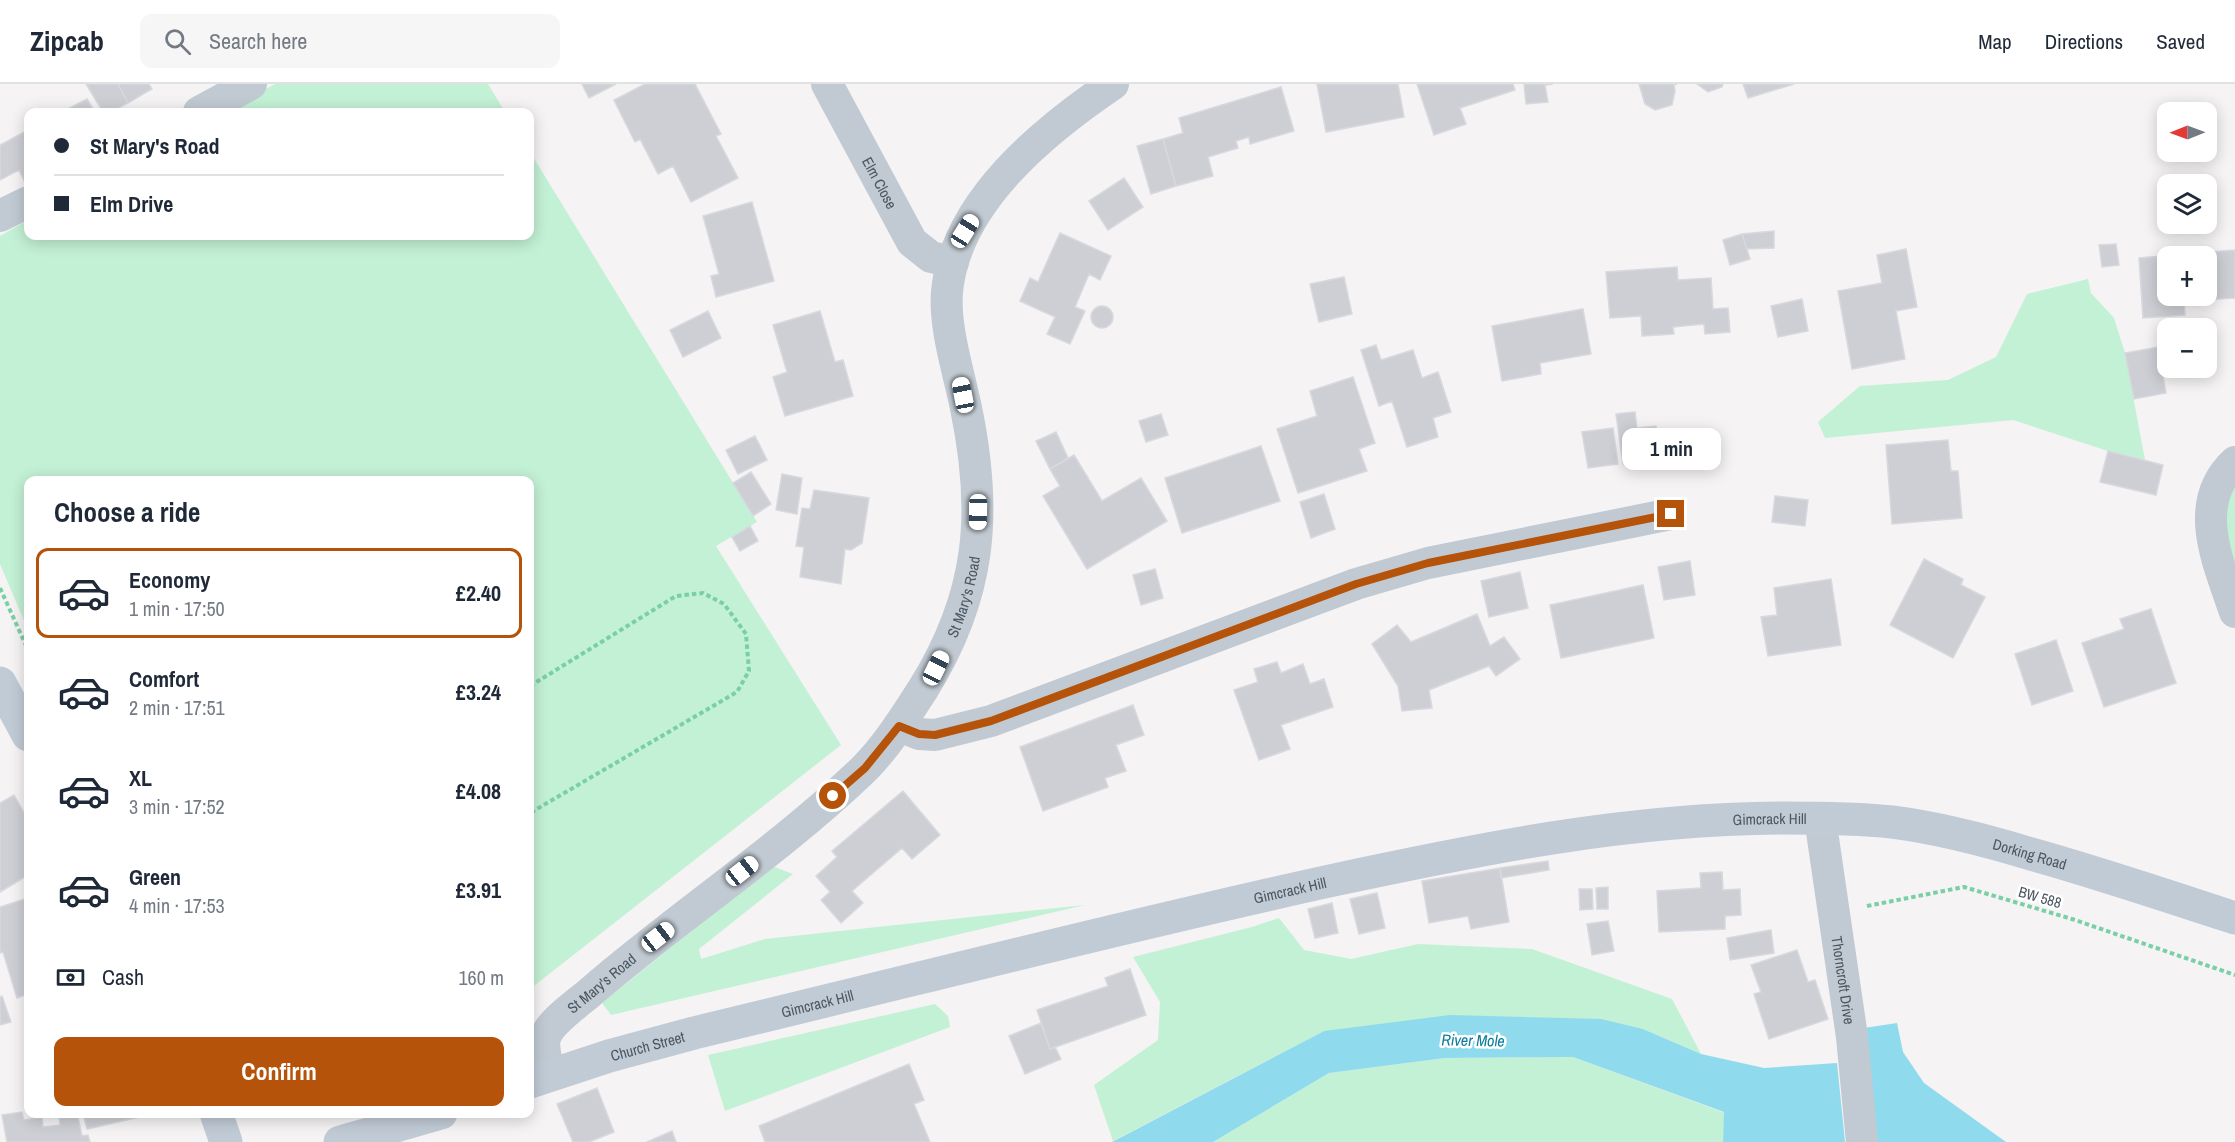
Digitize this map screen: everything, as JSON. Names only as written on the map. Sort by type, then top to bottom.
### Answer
[{"type":"main road","points":[[0,683],[24,728]]},
{"type":"main road","name":"Dorking Road","points":[[1821,818],[1891,822],[1960,833],[2077,867],[2235,918]]},
{"type":"main road","name":"Gimcrack Hill","points":[[768,1015],[1248,899],[1518,843],[1607,829],[1718,819],[1821,818]]},
{"type":"main road","name":"Church Street","points":[[540,1079],[609,1056],[768,1015]]},
{"type":"main road","points":[[218,1118],[226,1142]]},
{"type":"main road","points":[[339,1142],[423,1118]]},
{"type":"street","points":[[206,108],[251,84]]},
{"type":"street","name":"Elm Close","points":[[827,84],[912,242],[931,257],[953,262]]},
{"type":"street","name":"St Mary's Road","points":[[540,1079],[546,1053],[545,1037],[556,1022],[624,964],[800,825],[865,768],[899,726],[936,668],[960,618],[971,579],[978,532],[978,492],[974,448],[949,324],[947,292],[953,262],[965,231],[986,198],[1011,168],[1043,136],[1083,104],[1113,84]]},
{"type":"street","points":[[0,216],[24,204]]},
{"type":"street","points":[[2235,462],[2215,488],[2210,515],[2214,547],[2235,612]]},
{"type":"street","points":[[899,726],[919,734],[935,735],[991,721],[1356,584],[1428,563],[1671,514]]},
{"type":"street","name":"Thorncroft Drive","points":[[1821,818],[1852,1037],[1862,1142]]},
{"type":"path","points":[[0,588],[24,641]]},
{"type":"path","points":[[534,684],[676,596],[703,593],[724,604],[746,634],[749,671],[737,692],[534,811]]},
{"type":"path","name":"BW 588","points":[[1833,913],[1964,887],[2072,919],[2235,975]]},
{"type":"green space","points":[[275,84],[488,84],[503,108],[230,108]]},
{"type":"green space","points":[[534,159],[757,522],[716,546],[841,745],[534,986],[534,476],[24,476],[24,621],[0,564],[0,236],[24,222],[24,240],[534,240]]},
{"type":"green space","points":[[2088,279],[2091,293],[2114,318],[2125,353],[2145,460],[2108,451],[2013,420],[1825,438],[1818,422],[1860,386],[1948,380],[1996,357],[2027,294]]},
{"type":"green space","points":[[2235,483],[2235,568],[2223,516]]},
{"type":"green space","points":[[772,866],[793,874],[699,949],[701,959],[765,939],[1085,905],[611,1015],[602,1003]]},
{"type":"green space","points":[[1279,918],[1304,950],[1351,959],[1418,944],[1532,949],[1672,999],[1701,1054],[1643,1029],[1324,1031],[1113,1141],[1094,1085],[1158,1040],[1160,1002],[1133,957]]},
{"type":"green space","points":[[935,1004],[948,1016],[950,1027],[725,1111],[708,1055]]},
{"type":"green space","points":[[1573,1057],[1725,1113],[1723,1142],[1213,1142],[1329,1073],[1445,1058]]},
{"type":"water","name":"River Mole","points":[[1450,1015],[1601,1019],[1643,1029],[1701,1054],[1764,1068],[1837,1063],[1845,1142],[1723,1142],[1724,1112],[1573,1057],[1445,1058],[1329,1073],[1213,1142],[1112,1142],[1324,1031]]},
{"type":"water","points":[[1897,1023],[1903,1052],[1924,1083],[2006,1142],[1876,1142],[1864,1028]]},
{"type":"building","points":[[86,84],[118,84],[128,103],[119,108],[101,108]]},
{"type":"building","points":[[118,84],[149,84],[152,89],[128,103]]},
{"type":"building","points":[[582,84],[616,84],[589,98]]},
{"type":"building","points":[[645,84],[695,84],[721,134],[716,136],[738,178],[691,202],[673,166],[658,174],[640,139],[635,142],[614,100]]},
{"type":"building","points":[[1317,84],[1398,84],[1404,117],[1326,132]]},
{"type":"building","points":[[1417,84],[1513,84],[1515,90],[1460,108],[1466,124],[1434,135]]},
{"type":"building","points":[[1524,84],[1553,84],[1545,85],[1548,102],[1526,104]]},
{"type":"building","points":[[1639,84],[1677,84],[1674,85],[1672,105],[1655,110],[1645,104]]},
{"type":"building","points":[[1697,84],[1723,84],[1722,87],[1708,92]]},
{"type":"building","points":[[1743,84],[1794,84],[1748,98]]},
{"type":"building","points":[[1281,87],[1294,131],[1250,144],[1249,137],[1236,141],[1238,148],[1208,157],[1213,176],[1176,186],[1163,139],[1183,133],[1179,118]]},
{"type":"building","points":[[87,99],[93,108],[70,108]]},
{"type":"building","points":[[24,132],[24,181],[19,170],[0,180],[0,145]]},
{"type":"building","points":[[1163,139],[1176,186],[1151,194],[1137,146]]},
{"type":"building","points":[[1124,178],[1143,207],[1108,230],[1089,201]]},
{"type":"building","points":[[752,202],[774,281],[716,297],[711,276],[719,274],[703,216]]},
{"type":"building","points":[[1774,231],[1774,248],[1747,249],[1742,234]]},
{"type":"building","points":[[1060,233],[1111,256],[1100,280],[1089,274],[1075,307],[1085,311],[1070,344],[1047,334],[1055,317],[1020,301],[1030,278],[1038,282]]},
{"type":"building","points":[[1742,234],[1750,259],[1730,265],[1723,240]]},
{"type":"building","points":[[2116,244],[2119,265],[2102,267],[2099,245]]},
{"type":"building","points":[[1906,249],[1917,307],[1896,311],[1905,359],[1852,369],[1838,291],[1882,283],[1877,255]]},
{"type":"building","points":[[2235,250],[2235,298],[2217,299],[2217,252]]},
{"type":"building","points":[[2157,256],[2157,306],[2184,306],[2185,315],[2143,318],[2139,258]]},
{"type":"building","points":[[1677,267],[1678,280],[1711,278],[1713,309],[1728,308],[1730,332],[1705,334],[1704,324],[1673,327],[1674,334],[1642,336],[1641,316],[1610,318],[1606,272]]},
{"type":"building","points":[[1344,277],[1352,314],[1319,322],[1310,284]]},
{"type":"building","points":[[1802,299],[1808,331],[1778,337],[1771,306]]},
{"type":"building","points":[[1102,306],[1110,309],[1113,317],[1110,325],[1102,328],[1094,325],[1091,317],[1094,309]]},
{"type":"building","points":[[1583,309],[1591,354],[1540,363],[1541,374],[1502,381],[1492,326]]},
{"type":"building","points":[[708,311],[721,338],[683,357],[670,330]]},
{"type":"building","points":[[820,311],[835,362],[843,360],[853,396],[785,416],[773,377],[787,372],[773,325]]},
{"type":"building","points":[[1376,345],[1381,360],[1413,350],[1422,378],[1438,372],[1451,412],[1433,418],[1438,437],[1407,447],[1392,401],[1379,406],[1361,350]]},
{"type":"building","points":[[2157,347],[2157,378],[2163,378],[2166,393],[2134,399],[2125,353]]},
{"type":"building","points":[[1353,377],[1375,443],[1359,449],[1367,471],[1298,493],[1277,429],[1317,416],[1310,391]]},
{"type":"building","points":[[1635,412],[1637,428],[1656,426],[1661,460],[1623,464],[1616,414]]},
{"type":"building","points":[[1161,414],[1168,435],[1146,442],[1139,421]]},
{"type":"building","points":[[1613,428],[1618,464],[1588,468],[1582,432]]},
{"type":"building","points":[[1056,432],[1068,458],[1050,469],[1036,441]]},
{"type":"building","points":[[755,436],[767,460],[738,474],[726,450]]},
{"type":"building","points":[[1948,440],[1951,471],[1958,471],[1962,518],[1892,524],[1886,445]]},
{"type":"building","points":[[1261,446],[1280,501],[1182,533],[1165,478]]},
{"type":"building","points":[[2108,451],[2163,465],[2156,495],[2100,482]]},
{"type":"building","points":[[1074,455],[1102,501],[1141,478],[1167,521],[1087,569],[1043,496],[1060,486],[1050,469]]},
{"type":"building","points":[[751,472],[771,504],[753,516],[733,483]]},
{"type":"building","points":[[782,474],[802,478],[797,514],[776,510]]},
{"type":"building","points":[[814,490],[869,498],[862,543],[851,550],[845,549],[841,584],[800,577],[804,547],[796,546],[802,508],[810,509]]},
{"type":"building","points":[[1324,494],[1335,529],[1311,538],[1300,502]]},
{"type":"building","points":[[1775,496],[1808,500],[1805,526],[1772,522]]},
{"type":"building","points":[[750,526],[758,541],[740,551],[732,537]]},
{"type":"building","points":[[1924,559],[1963,579],[1961,585],[1985,597],[1953,658],[1890,625]]},
{"type":"building","points":[[1690,561],[1695,595],[1664,600],[1658,567]]},
{"type":"building","points":[[1155,569],[1163,598],[1141,605],[1133,575]]},
{"type":"building","points":[[1520,572],[1528,608],[1489,617],[1481,581]]},
{"type":"building","points":[[1831,579],[1841,645],[1768,656],[1761,617],[1777,615],[1774,588]]},
{"type":"building","points":[[1643,585],[1654,638],[1561,658],[1550,605]]},
{"type":"building","points":[[2151,609],[2176,683],[2104,707],[2082,643],[2124,629],[2120,619]]},
{"type":"building","points":[[1477,614],[1490,646],[1504,637],[1520,659],[1496,676],[1489,666],[1429,690],[1432,708],[1402,711],[1398,686],[1372,644],[1397,625],[1411,642]]},
{"type":"building","points":[[2056,640],[2073,691],[2032,705],[2015,654]]},
{"type":"building","points":[[1277,662],[1281,673],[1303,664],[1310,684],[1324,679],[1333,707],[1281,725],[1290,749],[1259,760],[1234,690],[1258,682],[1254,669]]},
{"type":"building","points":[[1133,705],[1144,735],[1116,745],[1126,771],[1105,778],[1108,787],[1043,811],[1020,747]]},
{"type":"building","points":[[903,791],[940,835],[912,859],[902,848],[852,891],[863,903],[841,923],[821,900],[830,892],[816,876],[837,857],[832,851]]},
{"type":"building","points":[[14,795],[24,813],[24,877],[0,892],[0,803]]},
{"type":"building","points":[[1548,861],[1549,870],[1501,878],[1500,868]]},
{"type":"building","points":[[1500,868],[1509,922],[1471,929],[1468,916],[1429,923],[1422,881]]},
{"type":"building","points":[[1722,872],[1723,890],[1740,889],[1741,915],[1725,916],[1725,929],[1659,932],[1657,891],[1701,888],[1700,873]]},
{"type":"building","points":[[1608,887],[1608,909],[1597,909],[1596,888]]},
{"type":"building","points":[[1579,889],[1592,889],[1593,909],[1580,910]]},
{"type":"building","points":[[1377,893],[1385,928],[1359,934],[1350,899]]},
{"type":"building","points":[[24,899],[24,995],[17,998],[3,952],[0,953],[0,907]]},
{"type":"building","points":[[1332,903],[1338,933],[1315,938],[1308,909]]},
{"type":"building","points":[[1608,921],[1614,951],[1592,955],[1587,924]]},
{"type":"building","points":[[1771,930],[1774,953],[1730,960],[1727,938]]},
{"type":"building","points":[[1797,950],[1808,982],[1815,980],[1828,1019],[1769,1039],[1754,994],[1761,992],[1751,965]]},
{"type":"building","points":[[1130,969],[1146,1015],[1050,1049],[1037,1010],[1108,986],[1105,978]]},
{"type":"building","points":[[2,996],[11,1022],[0,1025],[0,997]]},
{"type":"building","points":[[1041,1023],[1050,1049],[1055,1047],[1061,1059],[1025,1074],[1009,1036]]},
{"type":"building","points":[[909,1064],[924,1100],[914,1104],[930,1142],[765,1142],[759,1126]]},
{"type":"building","points":[[597,1088],[614,1132],[589,1142],[573,1142],[557,1104]]},
{"type":"building","points":[[22,1112],[24,1120],[42,1118],[43,1127],[60,1125],[59,1118],[78,1118],[82,1136],[88,1135],[90,1142],[7,1142],[2,1115]]},
{"type":"building","points":[[84,1118],[135,1118],[87,1129]]},
{"type":"building","points":[[672,1131],[676,1142],[647,1142]]},
{"type":"route","points":[[833,796],[865,768],[899,726],[919,734],[935,735],[991,721],[1356,584],[1428,563],[1671,514]]}]
